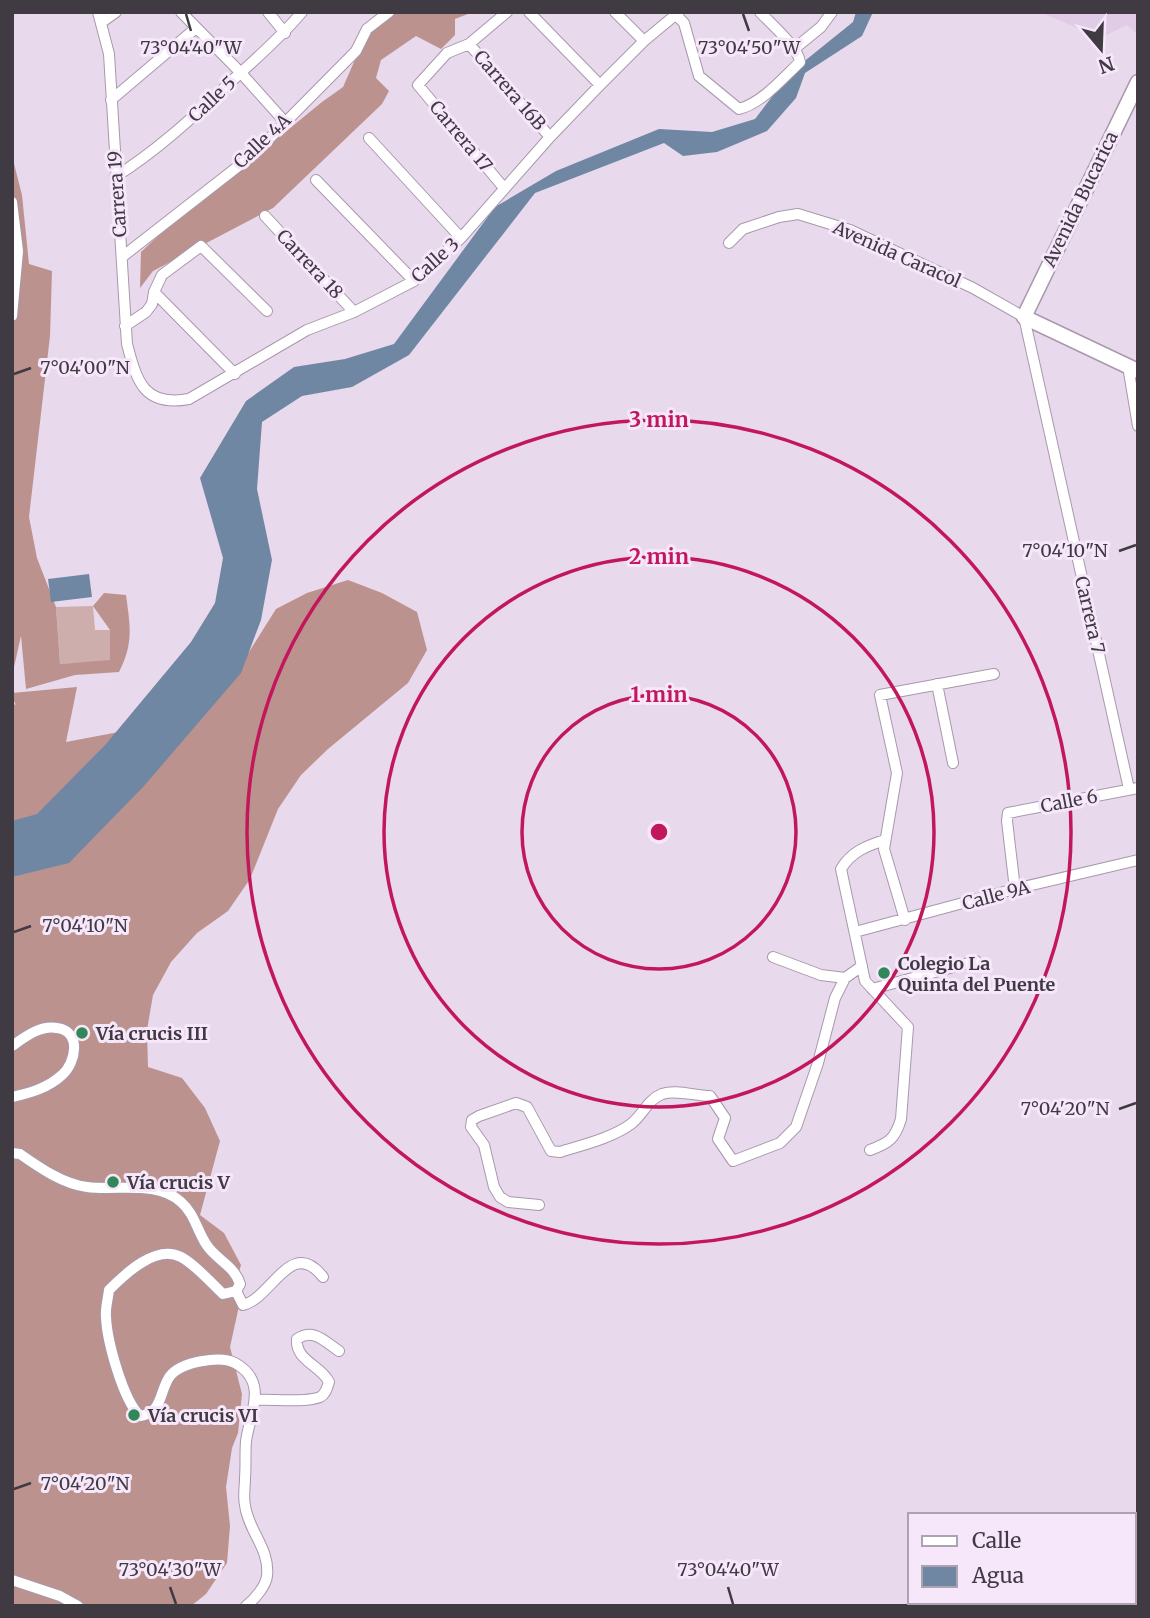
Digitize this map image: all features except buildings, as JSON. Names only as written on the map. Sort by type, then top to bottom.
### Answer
[{"type":"main road","name":"Avenida Bucarica","points":[[1024,317],[1138,82]]},
{"type":"main road","points":[[1024,317],[1133,369]]},
{"type":"street","points":[[100,17],[116,12]]},
{"type":"street","points":[[181,12],[284,121]]},
{"type":"street","points":[[268,12],[285,33]]},
{"type":"street","name":"Calle 5","points":[[115,177],[147,157],[166,141],[285,33],[302,12]]},
{"type":"street","name":"Calle 4A","points":[[122,257],[254,153],[356,51],[367,29],[389,12]]},
{"type":"street","points":[[469,44],[507,12]]},
{"type":"street","points":[[529,12],[600,85]]},
{"type":"street","points":[[615,12],[644,41]]},
{"type":"street","points":[[678,14],[684,23],[699,76],[739,109],[768,91],[800,62],[794,49],[760,12]]},
{"type":"street","points":[[794,49],[821,27],[832,12]]},
{"type":"street","name":"Calle 3","points":[[135,377],[154,398],[172,402],[190,399],[307,330],[355,312],[414,281],[461,238],[550,136],[600,85],[644,41],[678,14]]},
{"type":"street","name":"Carrera 19","points":[[100,17],[109,54],[125,326],[135,377]]},
{"type":"street","points":[[111,100],[196,28]]},
{"type":"street","name":"Carrera 17","points":[[469,44],[447,53],[418,85],[504,188]]},
{"type":"street","name":"Carrera 16B","points":[[469,44],[550,136]]},
{"type":"street","points":[[369,138],[461,238]]},
{"type":"street","points":[[316,180],[414,281]]},
{"type":"street","points":[[12,202],[18,251],[12,316]]},
{"type":"street","name":"Avenida Caracol","points":[[729,243],[743,229],[779,217],[798,214],[850,230],[973,288],[1024,317]]},
{"type":"street","name":"Carrera 18","points":[[265,216],[355,312]]},
{"type":"street","points":[[125,326],[146,312],[152,304],[162,275],[201,246],[267,311]]},
{"type":"street","points":[[154,292],[235,374]]},
{"type":"street","name":"Carrera 7","points":[[1024,317],[1133,789]]},
{"type":"street","points":[[1133,369],[1138,426]]},
{"type":"street","points":[[905,920],[884,849],[898,773],[880,695],[994,674]]},
{"type":"street","points":[[937,684],[953,763]]},
{"type":"street","name":"Calle 6","points":[[1015,889],[1008,813],[1133,789]]},
{"type":"street","points":[[870,1150],[888,1143],[898,1129],[908,1027],[865,981],[841,869],[848,857],[885,840]]},
{"type":"street","name":"Calle 9A","points":[[855,932],[1015,889],[1138,860]]},
{"type":"street","points":[[773,957],[821,975],[845,978]]},
{"type":"street","points":[[872,989],[976,961]]},
{"type":"street","points":[[539,1205],[508,1202],[500,1197],[494,1187],[484,1146],[471,1127],[472,1120],[516,1103],[527,1107],[551,1151],[560,1152],[620,1130],[633,1123],[651,1100],[661,1094],[674,1092],[710,1096],[725,1118],[718,1139],[733,1161],[771,1147],[788,1137],[796,1127],[818,1063],[835,998],[845,978],[862,966]]},
{"type":"street","points":[[12,1046],[30,1033],[58,1028],[69,1033],[75,1051],[69,1068],[57,1079],[30,1093],[12,1097]]},
{"type":"street","points":[[12,1153],[20,1154],[67,1181],[86,1187],[149,1189],[170,1194],[183,1203],[196,1222],[206,1245],[236,1272],[240,1284],[236,1291],[223,1294],[179,1256],[160,1255],[140,1262],[109,1290],[106,1316],[110,1340],[133,1409],[140,1416],[149,1415],[158,1406],[170,1375],[188,1364],[211,1359],[234,1363],[252,1380],[256,1400],[246,1440],[245,1507],[267,1556],[267,1579],[246,1606]]},
{"type":"street","points":[[236,1291],[243,1305],[251,1303],[279,1276],[295,1264],[304,1262],[314,1266],[323,1277]]},
{"type":"street","points":[[256,1400],[309,1399],[320,1397],[326,1392],[329,1382],[325,1374],[296,1348],[297,1339],[306,1333],[316,1334],[338,1351]]},
{"type":"street","points":[[12,1580],[60,1596],[78,1606]]},
{"type":"shaded area","points":[[391,12],[473,12],[455,19],[455,35],[441,49],[416,36],[381,60],[376,78],[389,91],[382,104],[273,208],[153,271],[140,288],[141,252],[343,87],[368,30]]},
{"type":"shaded area","points":[[1040,12],[1138,12],[1138,35],[1127,25],[1100,38]]},
{"type":"shaded area","points":[[12,156],[22,195],[29,264],[52,271],[50,336],[29,517],[37,558],[56,607],[60,664],[110,660],[110,630],[93,606],[104,593],[126,595],[129,625],[129,643],[119,672],[75,675],[26,689],[21,636],[12,676]]},
{"type":"shaded area","points":[[348,580],[382,593],[417,612],[427,650],[408,683],[328,749],[301,775],[278,809],[250,879],[228,911],[197,933],[171,962],[153,995],[147,1030],[148,1067],[182,1078],[205,1108],[220,1141],[200,1215],[224,1233],[241,1265],[235,1285],[239,1306],[230,1347],[242,1394],[238,1433],[232,1448],[226,1487],[230,1526],[227,1563],[206,1594],[191,1606],[12,1606],[12,703],[16,705],[12,693],[77,687],[66,742],[145,727],[237,671],[276,609],[307,593]]},
{"type":"shaded area","points":[[93,606],[95,630],[110,630],[110,661],[60,664],[56,607]]},
{"type":"water","points":[[856,12],[873,12],[862,36],[805,73],[796,98],[767,131],[717,152],[683,156],[664,143],[535,193],[409,355],[352,387],[302,396],[262,422],[257,489],[272,560],[261,620],[241,673],[144,786],[69,863],[12,877],[12,821],[37,814],[106,744],[191,642],[215,603],[223,558],[200,478],[246,401],[294,367],[345,359],[394,344],[495,207],[556,171],[659,129],[712,132],[755,119],[791,72],[853,22]]},
{"type":"water","points":[[89,574],[92,597],[51,602],[48,579]]},
{"type":"place","name":"Colegio La Quinta del Puente","points":[[884,973]]},
{"type":"place","name":"Vía crucis III","points":[[82,1033]]},
{"type":"place","name":"Vía crucis V","points":[[113,1182]]},
{"type":"place","name":"Vía crucis VI","points":[[134,1415]]}]
